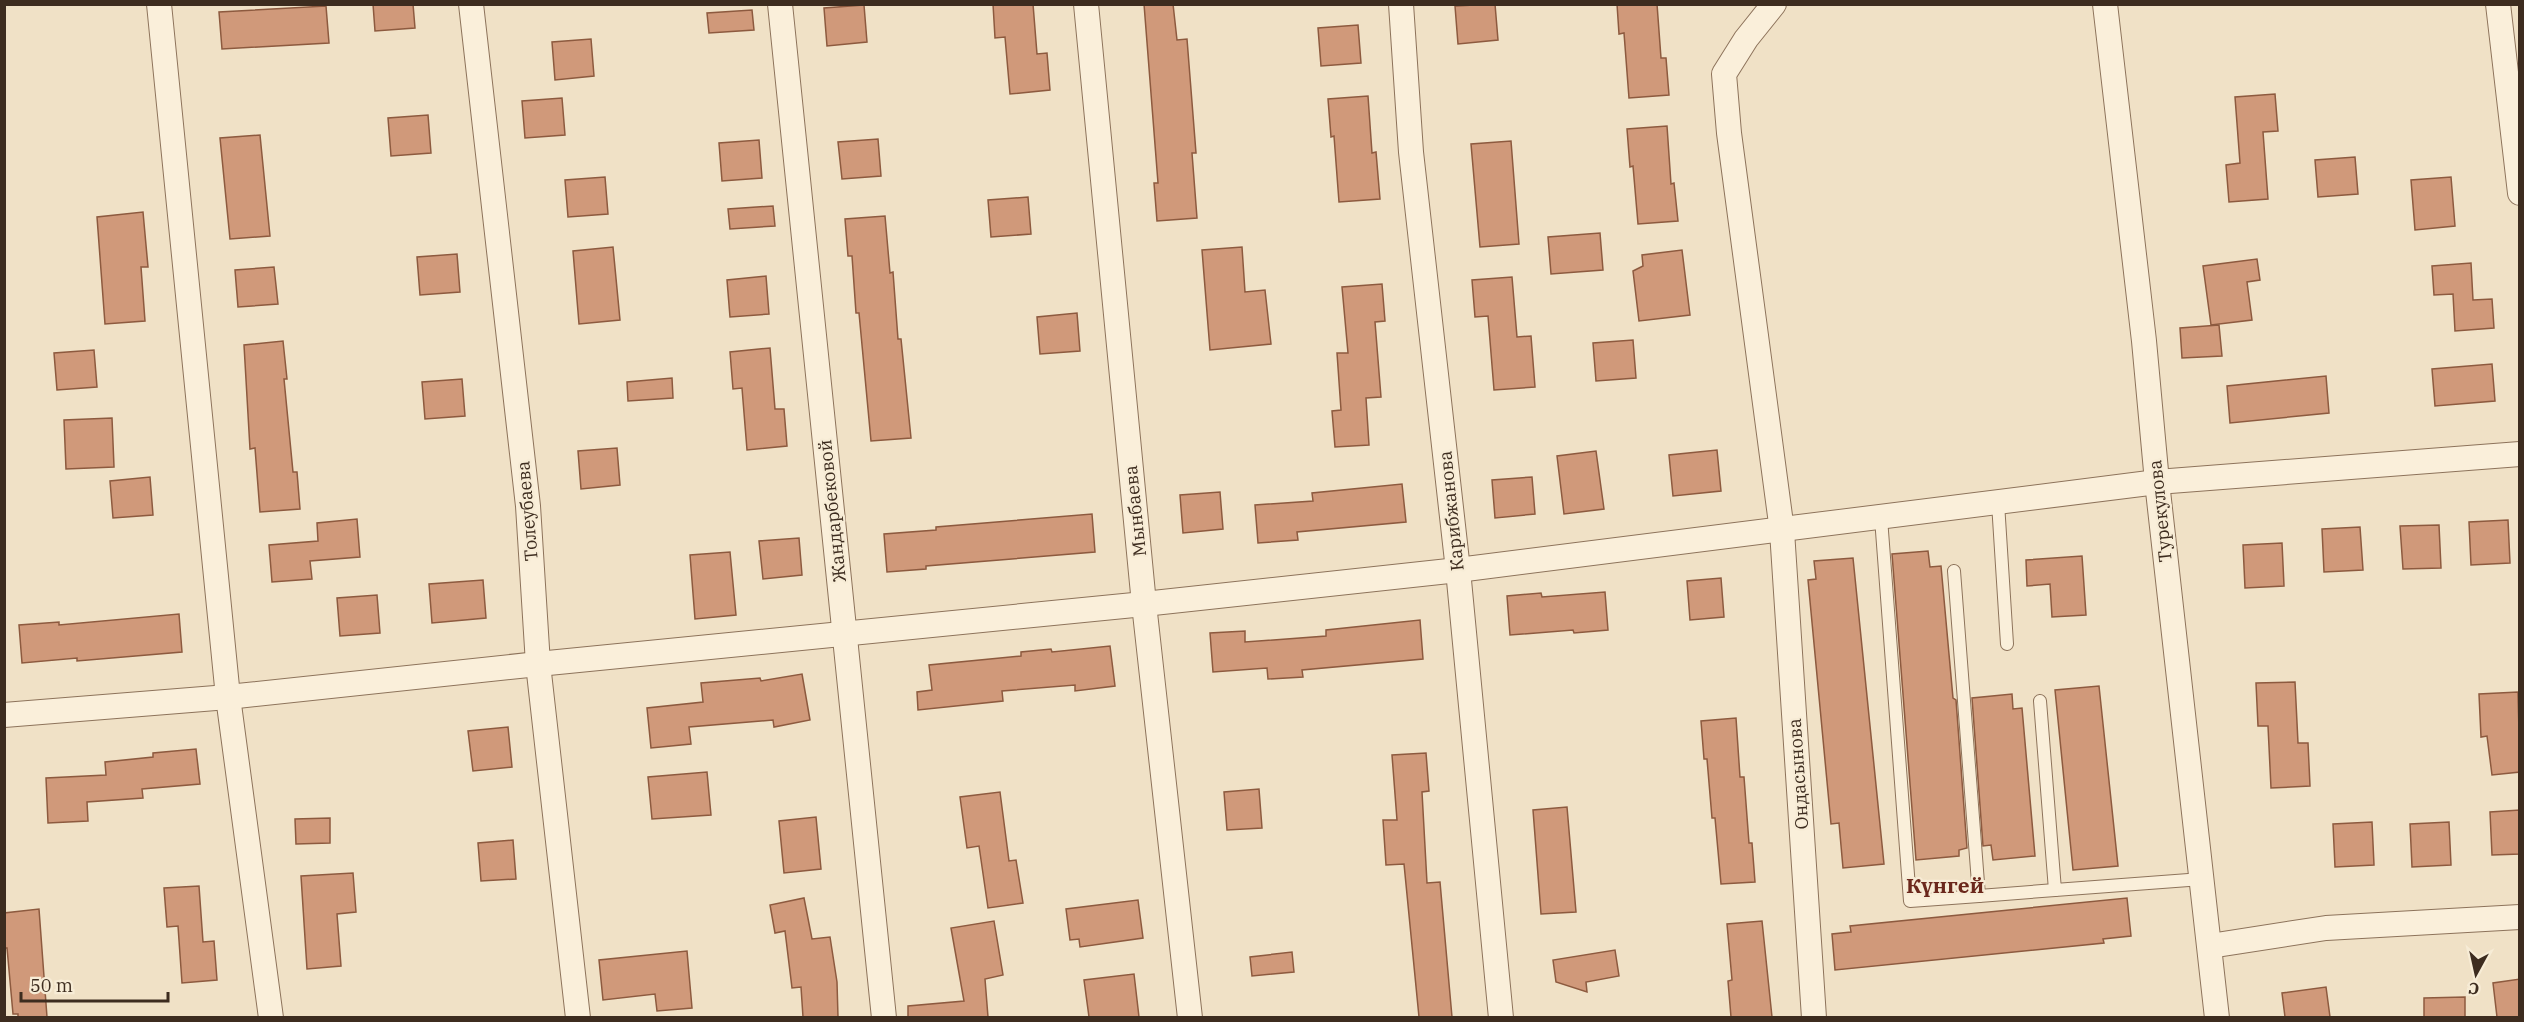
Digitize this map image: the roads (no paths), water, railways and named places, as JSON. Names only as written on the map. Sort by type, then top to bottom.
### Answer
[{"type":"street","points":[[159,4],[228,697],[271,1017]]},
{"type":"street","name":"Толеубаева","points":[[471,4],[528,506],[538,664],[578,1017]]},
{"type":"street","name":"Жандарбековой","points":[[780,4],[884,1017]]},
{"type":"street","name":"Мынбаева","points":[[1086,4],[1144,604],[1190,1017]]},
{"type":"street","name":"Карибжанова","points":[[1401,4],[1411,152],[1458,570],[1500,1017]]},
{"type":"street","name":"Ондасынова","points":[[1774,4],[1746,39],[1724,74],[1729,133],[1782,531],[1814,1017]]},
{"type":"street","name":"Турекулова","points":[[2105,4],[2217,1017]]},
{"type":"street","points":[[2498,4],[2520,193]]},
{"type":"street","points":[[4,715],[228,697],[1144,604],[1458,570],[1782,531],[2157,482],[2520,453]]},
{"type":"street","points":[[2210,946],[2326,928],[2520,918]]},
{"type":"lane","points":[[1998,503],[2007,644]]},
{"type":"lane","points":[[1881,518],[1910,901],[2202,879]]},
{"type":"lane","points":[[1954,570],[1979,896]]},
{"type":"lane","points":[[2040,701],[2055,890]]},
{"type":"district","name":"Күнгей","points":[[1945,885]]}]
